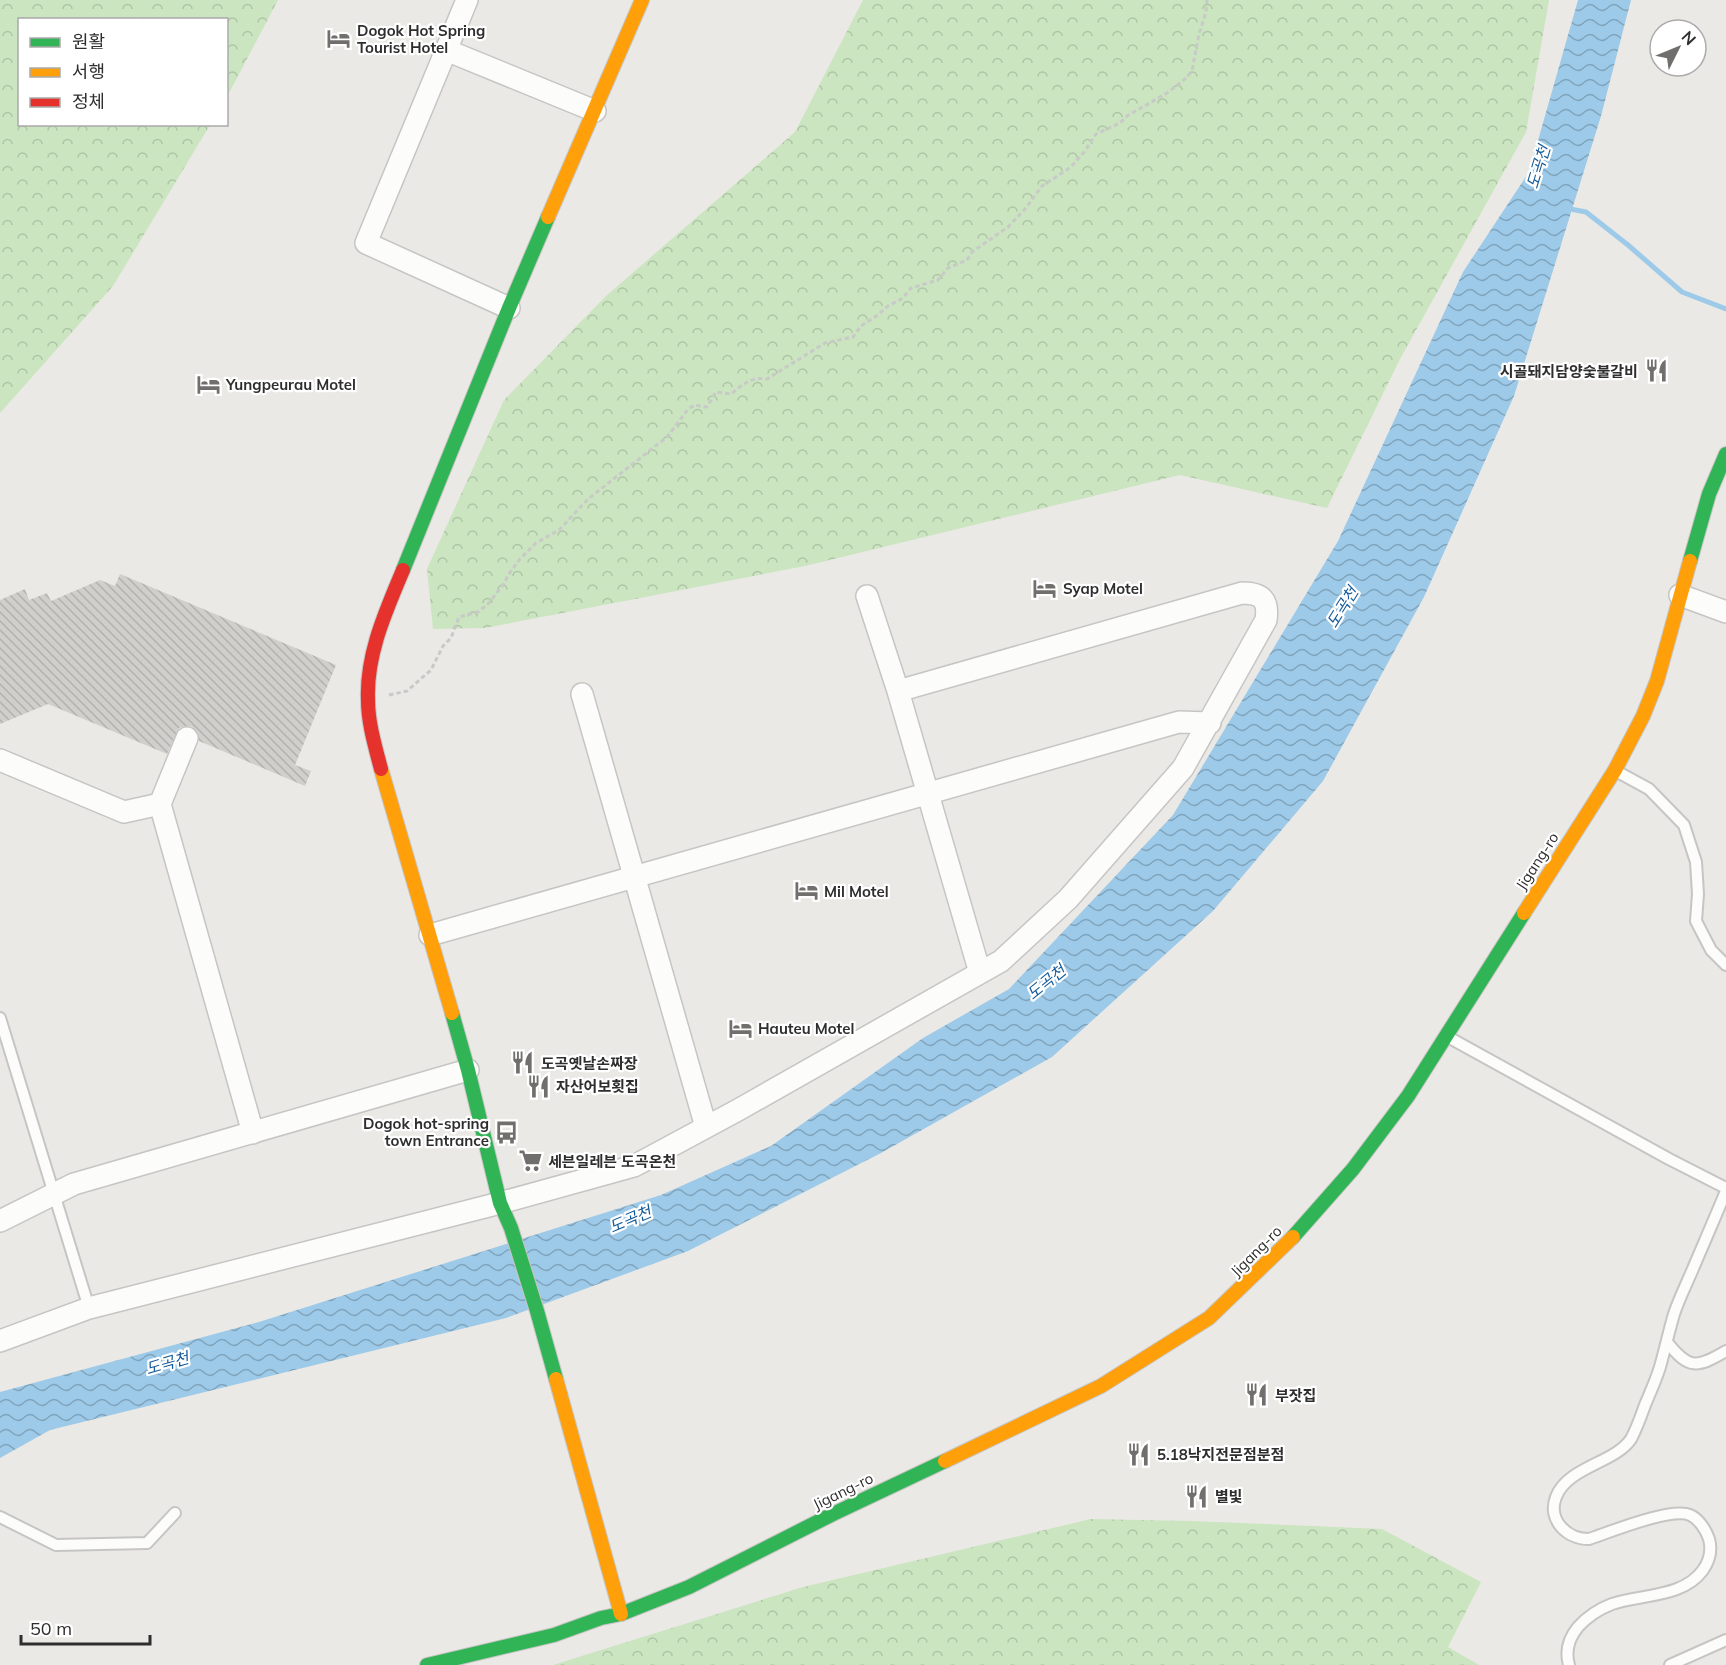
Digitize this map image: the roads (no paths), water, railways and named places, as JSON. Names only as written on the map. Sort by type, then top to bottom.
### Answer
[{"type":"main road","points":[[621,1614],[537,1311],[511,1228],[500,1203],[468,1070],[375,747],[367,700],[369,670],[382,621],[509,309],[642,0]]},
{"type":"main road","name":"Jigang-ro","points":[[427,1665],[554,1635],[601,1618],[621,1614],[689,1587],[833,1514],[1101,1386],[1209,1318],[1281,1250],[1346,1176],[1408,1096],[1615,770],[1637,732],[1649,703],[1709,494],[1726,454]]},
{"type":"street","points":[[467,0],[366,243],[509,309]]},
{"type":"street","points":[[446,50],[595,111]]},
{"type":"street","points":[[0,1341],[89,1308],[500,1203],[634,1166],[1001,961],[1068,899],[1183,768],[1266,620],[1268,608],[1263,599],[1254,593],[1242,593],[898,691]]},
{"type":"street","points":[[867,596],[898,691],[980,973]]},
{"type":"street","points":[[1680,596],[1726,612]]},
{"type":"street","points":[[582,694],[706,1127]]},
{"type":"street","points":[[430,935],[1179,722],[1210,723]]},
{"type":"street","points":[[187,738],[160,804],[253,1133]]},
{"type":"street","points":[[0,759],[124,812],[160,804]]},
{"type":"street","points":[[0,1221],[74,1184],[468,1070]]},
{"type":"lane","points":[[1615,770],[1649,789],[1684,825],[1696,862],[1698,894],[1696,921],[1711,950],[1726,965]]},
{"type":"lane","points":[[0,1018],[89,1308]]},
{"type":"lane","points":[[1445,1036],[1726,1190],[1675,1311],[1659,1369],[1630,1441],[1571,1478],[1556,1497],[1555,1515],[1558,1523],[1571,1535],[1580,1539],[1589,1539],[1664,1515],[1678,1513],[1690,1515],[1698,1520],[1706,1531],[1710,1551],[1709,1559],[1705,1568],[1692,1582],[1674,1590],[1611,1605],[1590,1617],[1581,1624],[1569,1640],[1567,1658],[1569,1665]]},
{"type":"lane","points":[[1666,1342],[1683,1360],[1695,1364],[1704,1363],[1726,1351]]},
{"type":"lane","points":[[0,1517],[56,1545],[147,1543],[175,1513]]},
{"type":"lane","points":[[1670,1665],[1726,1640]]},
{"type":"water","name":"도곡천","points":[[1578,0],[1631,0],[1601,116],[1514,396],[1424,597],[1323,781],[1213,911],[1052,1057],[881,1153],[688,1251],[506,1318],[50,1430],[0,1458],[0,1392],[259,1322],[661,1195],[771,1146],[923,1038],[1009,989],[1173,815],[1338,541],[1463,272],[1529,172]]},
{"type":"waterway","points":[[1565,208],[1586,212],[1682,292],[1726,309]]},
{"type":"place","name":"Dogok Hot Spring Tourist Hotel","points":[[339,39]]},
{"type":"place","name":"시골돼지담양숯불갈비","points":[[1656,371]]},
{"type":"place","name":"Yungpeurau Motel","points":[[208,384]]},
{"type":"place","name":"Syap Motel","points":[[1045,588]]},
{"type":"place","name":"Mil Motel","points":[[806,891]]},
{"type":"place","name":"Hauteu Motel","points":[[740,1028]]},
{"type":"place","name":"도곡옛날손짜장","points":[[523,1063]]},
{"type":"place","name":"자산어보횟집","points":[[538,1086]]},
{"type":"place","name":"Dogok hot-spring town Entrance","points":[[507,1132]]},
{"type":"place","name":"세븐일레븐 도곡온천","points":[[530,1161]]},
{"type":"place","name":"부잣집","points":[[1257,1395]]},
{"type":"place","name":"5.18낙지전문점분점","points":[[1139,1454]]},
{"type":"place","name":"별빛","points":[[1197,1496]]}]
